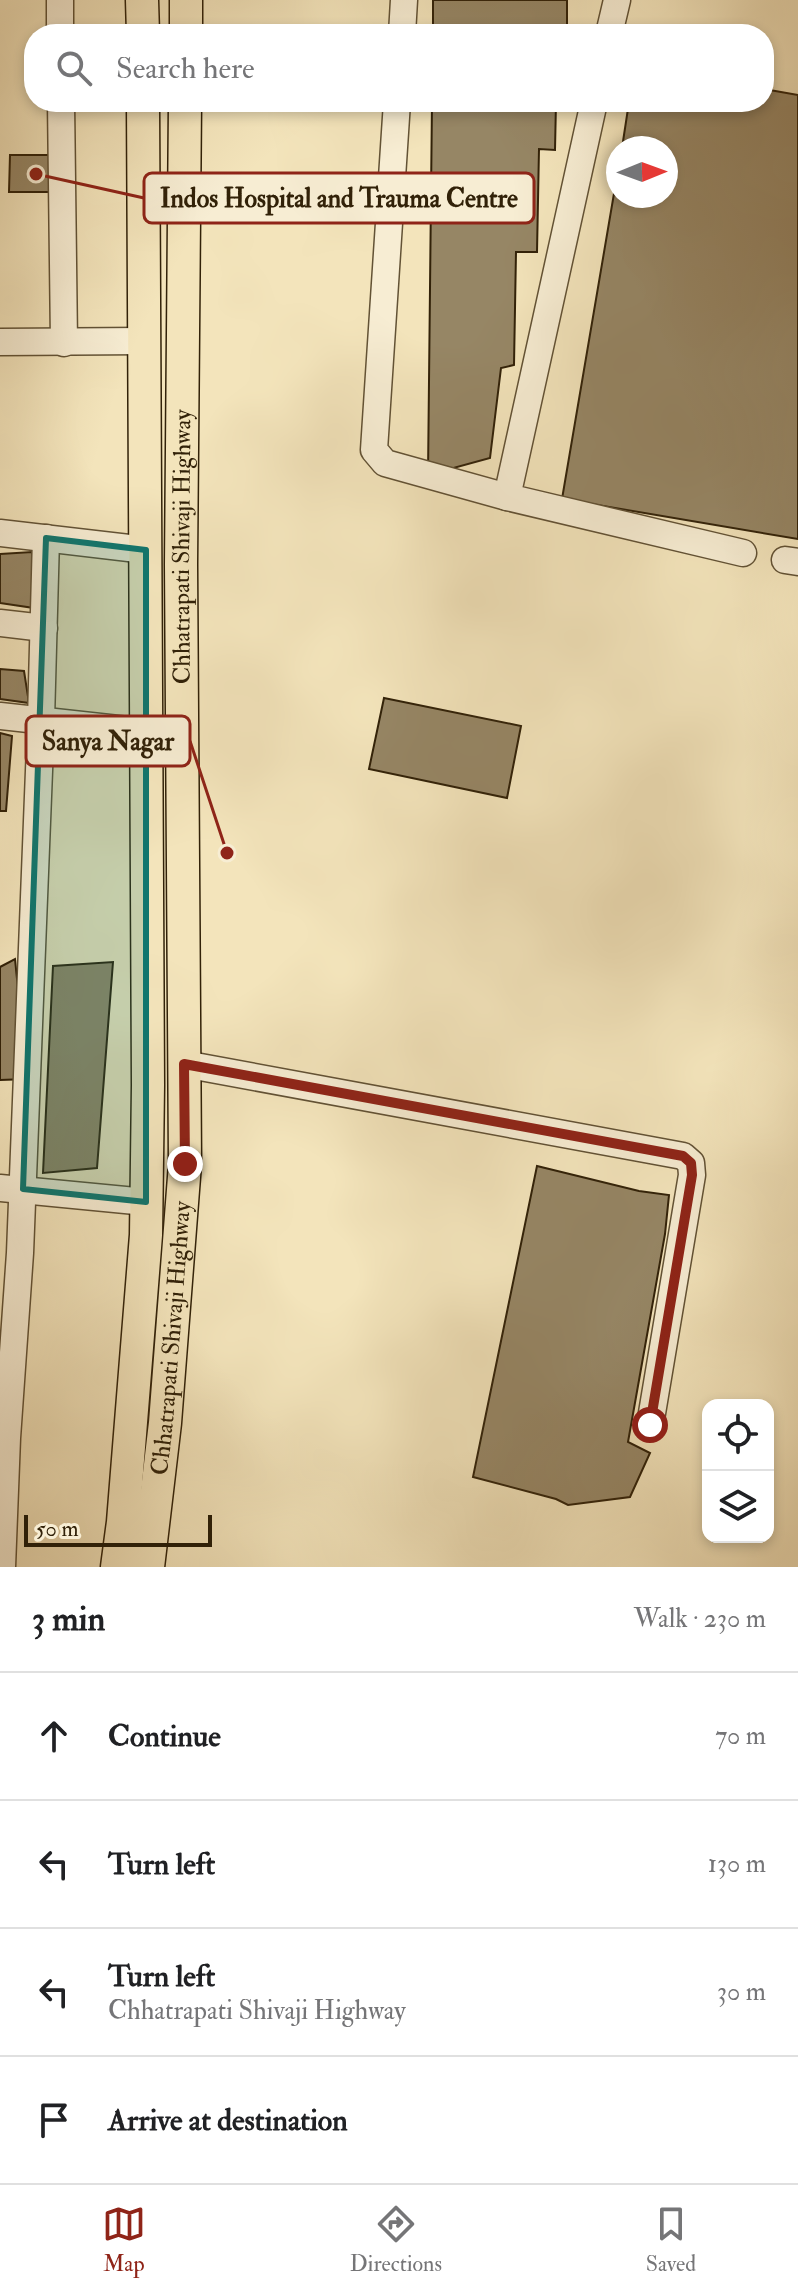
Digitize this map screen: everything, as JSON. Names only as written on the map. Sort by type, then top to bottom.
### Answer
[{"type":"main road","points":[[142,0],[143,24]]},
{"type":"main road","points":[[186,0],[186,24]]},
{"type":"main road","name":"Chhatrapati Shivaji Highway","points":[[117,1567],[146,1202],[143,112]]},
{"type":"main road","name":"Chhatrapati Shivaji Highway","points":[[148,1567],[165,1423],[185,1164],[182,736],[185,112]]},
{"type":"street","points":[[60,0],[60,24]]},
{"type":"street","points":[[403,24],[404,0]]},
{"type":"street","points":[[611,24],[617,0]]},
{"type":"street","points":[[61,112],[64,343]]},
{"type":"street","points":[[396,112],[374,450],[385,463],[507,497],[743,553]]},
{"type":"street","points":[[507,497],[592,112]]},
{"type":"street","points":[[0,342],[144,341]]},
{"type":"street","points":[[0,533],[146,550]]},
{"type":"street","points":[[2,1567],[12,1188],[41,720],[46,538]]},
{"type":"street","points":[[0,623],[44,628]]},
{"type":"street","points":[[0,716],[182,736]]},
{"type":"street","points":[[184,1064],[683,1156],[691,1163],[692,1175],[650,1425]]},
{"type":"street","points":[[12,1188],[146,1202]]},
{"type":"highlighted area","points":[[46,538],[146,550],[146,1202],[23,1189]]},
{"type":"building","points":[[433,0],[567,0],[567,24],[433,24]]},
{"type":"building","points":[[774,91],[798,95],[798,539],[562,499],[612,208],[678,208],[678,136],[624,136],[627,112],[774,112]]},
{"type":"building","points":[[432,112],[556,112],[555,150],[539,149],[537,252],[516,252],[514,365],[501,368],[490,458],[428,475]]},
{"type":"building","points":[[10,155],[55,155],[54,192],[9,192]]},
{"type":"building","points":[[32,552],[34,608],[0,603],[0,554]]},
{"type":"building","points":[[0,669],[24,671],[29,703],[0,699]]},
{"type":"building","points":[[384,698],[521,726],[507,798],[369,769]]},
{"type":"building","points":[[0,733],[12,736],[6,811],[0,811]]},
{"type":"building","points":[[15,959],[27,1079],[0,1080],[0,967]]},
{"type":"building","points":[[113,962],[97,1168],[43,1173],[53,966]]},
{"type":"building","points":[[537,1166],[639,1191],[669,1195],[665,1234],[628,1442],[650,1453],[630,1497],[568,1505],[473,1477]]},
{"type":"place","name":"Indos Hospital and Trauma Centre","points":[[36,174]]},
{"type":"place","name":"Sanya Nagar","points":[[227,853]]},
{"type":"route","points":[[185,1164],[184,1064],[683,1156],[691,1163],[692,1175],[650,1425]]}]
